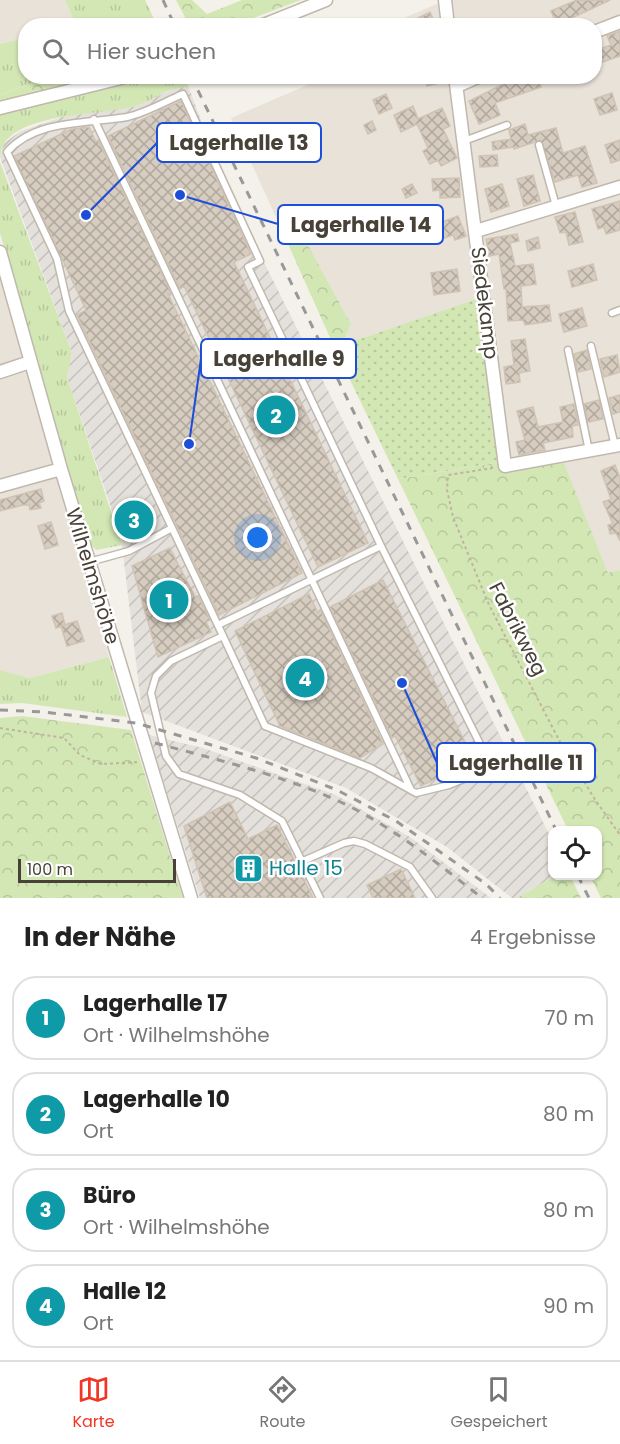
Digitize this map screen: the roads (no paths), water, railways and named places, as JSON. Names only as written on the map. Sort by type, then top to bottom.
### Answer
[{"type":"street","points":[[281,18],[326,0]]},
{"type":"street","points":[[445,0],[447,18]]},
{"type":"street","points":[[602,29],[620,22]]},
{"type":"street","points":[[0,108],[97,84]]},
{"type":"street","name":"Siedekamp","points":[[456,84],[505,466],[589,452]]},
{"type":"street","points":[[476,231],[620,187]]},
{"type":"street","name":"Wilhelmshöhe","points":[[0,252],[61,469],[191,898]]},
{"type":"street","points":[[0,372],[30,362]]},
{"type":"street","points":[[589,452],[618,445]]},
{"type":"street","points":[[0,486],[61,469]]},
{"type":"lane","points":[[183,94],[260,261],[248,267],[381,546],[485,754],[483,771],[449,785],[416,793],[371,768],[265,726],[73,322],[57,259],[7,152],[17,140],[45,129],[94,119],[129,117],[183,94]]},
{"type":"lane","points":[[94,119],[411,790]]},
{"type":"lane","points":[[464,141],[507,125]]},
{"type":"lane","points":[[539,145],[556,207]]},
{"type":"lane","points":[[612,313],[620,310]]},
{"type":"lane","points":[[591,346],[618,445]]},
{"type":"lane","points":[[568,350],[589,452]]},
{"type":"lane","points":[[89,562],[129,550],[172,528]]},
{"type":"lane","points":[[218,625],[381,546]]},
{"type":"lane","points":[[223,636],[171,661],[156,676],[151,693],[166,756],[179,774],[240,795],[282,821],[320,898]]},
{"type":"lane","points":[[303,861],[344,843],[354,841],[365,844],[410,867],[432,898]]},
{"type":"railway","points":[[163,0],[171,18]]},
{"type":"railway","points":[[195,84],[554,826]]},
{"type":"railway","points":[[0,710],[44,712],[136,723],[256,758],[337,790],[396,821],[486,884],[500,898]]},
{"type":"railway","points":[[155,743],[268,775],[334,799],[392,831],[482,898]]},
{"type":"railway","points":[[580,880],[589,898]]},
{"type":"place","name":"Lagerhalle 14","points":[[180,195]]},
{"type":"place","name":"Lagerhalle 13","points":[[86,215]]},
{"type":"place","name":"Lagerhalle 10","points":[[276,415]]},
{"type":"place","name":"Lagerhalle 9","points":[[189,444]]},
{"type":"place","name":"Büro","points":[[134,520]]},
{"type":"place","name":"Lagerhalle 17","points":[[169,600]]},
{"type":"place","name":"Halle 12","points":[[305,678]]},
{"type":"place","name":"Lagerhalle 11","points":[[402,683]]},
{"type":"place","name":"Halle 15","points":[[248,868]]}]
